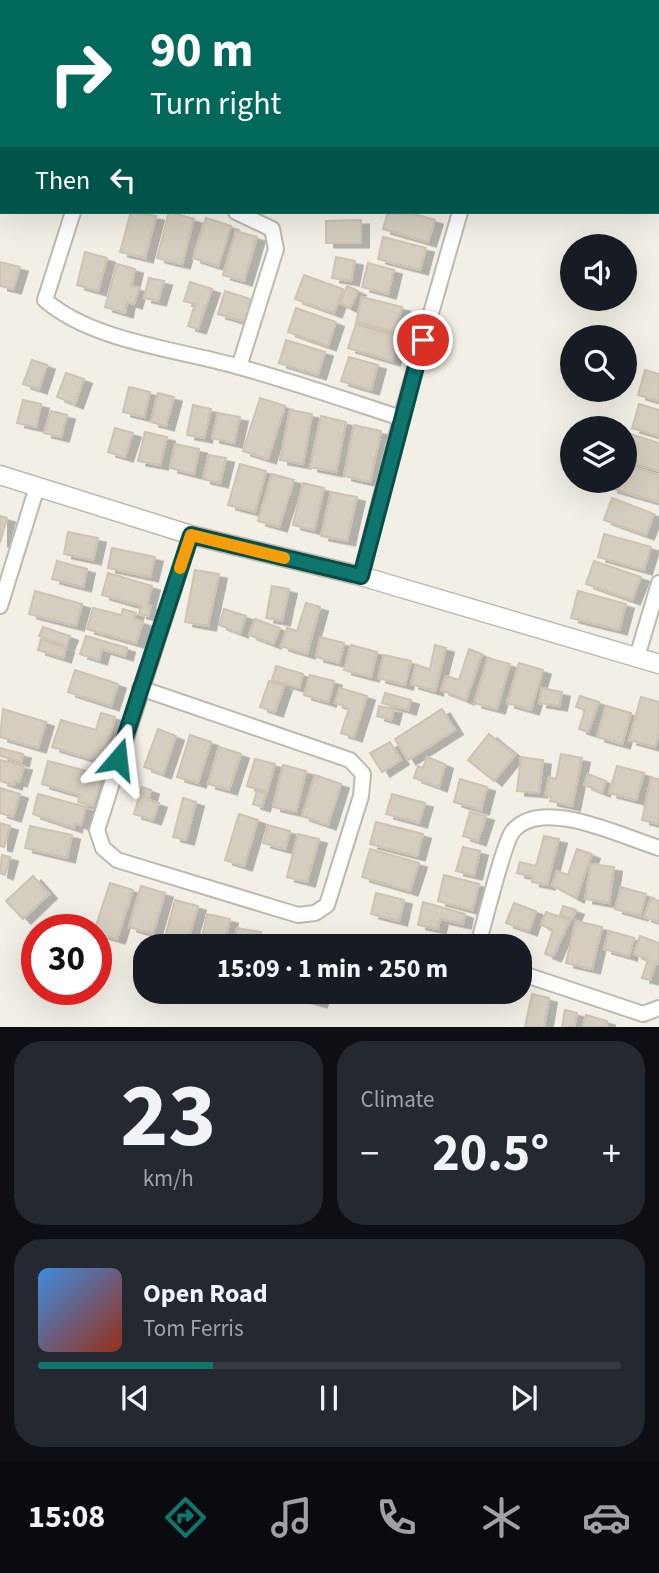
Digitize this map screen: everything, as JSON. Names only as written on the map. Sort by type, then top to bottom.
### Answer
[{"type":"street","points":[[72,214],[45,300],[64,316],[94,328],[239,367],[401,418]]},
{"type":"street","points":[[239,367],[275,249],[272,229],[240,214]]},
{"type":"street","points":[[361,576],[401,418],[459,214]]},
{"type":"street","points":[[0,475],[191,535],[361,576],[659,664]]},
{"type":"street","points":[[0,606],[37,487]]},
{"type":"street","points":[[140,688],[350,760],[363,774],[361,796],[327,905],[315,913],[298,915],[117,860],[103,848],[97,830],[140,688],[191,535]]},
{"type":"street","points":[[637,657],[659,583]]},
{"type":"street","points":[[481,934],[511,832],[530,817],[556,815],[659,848]]},
{"type":"street","points":[[532,977],[643,1014],[659,1008]]},
{"type":"building","points":[[130,214],[156,216],[145,258],[120,252]]},
{"type":"building","points":[[168,214],[194,219],[182,264],[157,258]]},
{"type":"building","points":[[387,214],[414,214],[435,220],[428,242],[383,229]]},
{"type":"building","points":[[206,218],[231,226],[218,266],[193,258]]},
{"type":"building","points":[[361,220],[361,243],[326,243],[326,221]]},
{"type":"building","points":[[236,231],[257,237],[244,281],[223,275]]},
{"type":"building","points":[[383,237],[426,248],[420,270],[378,259]]},
{"type":"building","points":[[85,252],[107,258],[98,291],[77,285]]},
{"type":"building","points":[[336,257],[355,261],[351,281],[332,278]]},
{"type":"building","points":[[0,262],[20,267],[13,289],[0,286]]},
{"type":"building","points":[[368,263],[394,270],[388,294],[362,287]]},
{"type":"building","points":[[117,264],[135,269],[131,286],[139,288],[134,304],[127,302],[125,313],[105,307]]},
{"type":"building","points":[[304,275],[343,289],[334,313],[295,299]]},
{"type":"building","points":[[149,278],[164,281],[158,301],[144,298]]},
{"type":"building","points":[[190,282],[212,289],[198,329],[188,326],[195,304],[184,301]]},
{"type":"building","points":[[347,286],[358,291],[350,308],[340,303]]},
{"type":"building","points":[[225,291],[253,300],[246,322],[218,314]]},
{"type":"building","points":[[362,297],[402,307],[395,332],[356,322]]},
{"type":"building","points":[[296,308],[336,322],[328,346],[288,332]]},
{"type":"building","points":[[356,324],[399,337],[392,361],[348,348]]},
{"type":"building","points":[[286,340],[325,352],[318,375],[279,363]]},
{"type":"building","points":[[349,357],[378,365],[371,390],[341,381]]},
{"type":"building","points":[[32,360],[47,365],[39,389],[23,384]]},
{"type":"building","points":[[645,370],[659,374],[659,401],[638,395]]},
{"type":"building","points":[[66,373],[84,379],[75,404],[57,397]]},
{"type":"building","points":[[129,387],[150,392],[144,417],[123,412]]},
{"type":"building","points":[[158,393],[174,397],[166,426],[151,422]]},
{"type":"building","points":[[260,398],[285,406],[268,459],[243,451]]},
{"type":"building","points":[[23,400],[41,404],[36,427],[17,423]]},
{"type":"building","points":[[639,404],[659,410],[659,436],[637,429],[636,416]]},
{"type":"building","points":[[193,405],[211,409],[204,438],[187,435]]},
{"type":"building","points":[[290,410],[312,414],[303,464],[280,460]]},
{"type":"building","points":[[51,411],[67,415],[61,437],[44,433]]},
{"type":"building","points":[[218,413],[240,417],[234,443],[212,438]]},
{"type":"building","points":[[321,416],[346,422],[336,472],[310,467]]},
{"type":"building","points":[[354,425],[381,431],[370,482],[344,476]]},
{"type":"building","points":[[115,428],[133,433],[125,457],[108,452]]},
{"type":"building","points":[[145,432],[167,437],[160,465],[138,461]]},
{"type":"building","points":[[637,436],[659,443],[659,471],[637,465]]},
{"type":"building","points":[[175,444],[199,449],[194,474],[170,468]]},
{"type":"building","points":[[209,455],[226,458],[220,483],[203,479]]},
{"type":"building","points":[[240,464],[266,471],[255,512],[228,505]]},
{"type":"building","points":[[637,469],[659,475],[658,502],[627,493],[637,493]]},
{"type":"building","points":[[272,474],[294,480],[279,527],[258,521]]},
{"type":"building","points":[[303,483],[324,488],[314,530],[293,525]]},
{"type":"building","points":[[331,492],[357,497],[347,541],[321,536]]},
{"type":"building","points":[[612,498],[654,514],[646,535],[604,520]]},
{"type":"building","points":[[0,516],[7,518],[0,543]]},
{"type":"building","points":[[68,532],[98,538],[93,560],[64,554]]},
{"type":"building","points":[[604,534],[651,547],[644,570],[598,557]]},
{"type":"building","points":[[112,548],[155,557],[150,577],[108,568]]},
{"type":"building","points":[[57,561],[87,569],[83,587],[52,579]]},
{"type":"building","points":[[594,561],[641,577],[632,600],[586,584]]},
{"type":"building","points":[[195,570],[219,574],[208,626],[185,622]]},
{"type":"building","points":[[108,573],[152,586],[147,605],[151,606],[148,616],[139,614],[141,606],[102,595]]},
{"type":"building","points":[[272,586],[289,589],[282,621],[266,618]]},
{"type":"building","points":[[35,591],[82,604],[76,626],[29,614]]},
{"type":"building","points":[[578,591],[626,604],[619,630],[571,618]]},
{"type":"building","points":[[306,603],[320,607],[307,654],[281,646],[287,628],[297,631]]},
{"type":"building","points":[[93,608],[121,615],[123,609],[136,613],[134,619],[143,622],[136,643],[87,629]]},
{"type":"building","points":[[224,609],[246,616],[240,633],[219,625]]},
{"type":"building","points":[[255,619],[280,628],[273,644],[249,635]]},
{"type":"building","points":[[43,627],[70,636],[66,646],[39,636]]},
{"type":"building","points":[[86,636],[127,648],[125,656],[102,649],[99,660],[80,654]]},
{"type":"building","points":[[320,637],[344,643],[339,663],[316,657]]},
{"type":"building","points":[[41,639],[66,648],[63,658],[38,650]]},
{"type":"building","points":[[351,645],[377,652],[371,677],[344,670]]},
{"type":"building","points":[[435,645],[446,648],[435,691],[411,684],[416,665],[430,669]]},
{"type":"building","points":[[469,649],[482,654],[466,700],[441,690],[446,676],[459,680]]},
{"type":"building","points":[[384,655],[411,661],[405,685],[378,678]]},
{"type":"building","points":[[488,658],[510,664],[497,709],[474,703]]},
{"type":"building","points":[[519,663],[543,670],[531,710],[507,703]]},
{"type":"building","points":[[276,666],[303,674],[299,688],[272,680]]},
{"type":"building","points":[[75,670],[118,684],[111,706],[68,692]]},
{"type":"building","points":[[310,675],[334,681],[328,702],[304,695]]},
{"type":"building","points":[[269,681],[284,686],[275,712],[260,707]]},
{"type":"building","points":[[340,688],[367,696],[354,737],[341,733],[349,708],[335,703]]},
{"type":"building","points":[[542,688],[562,692],[559,706],[539,703]]},
{"type":"building","points":[[385,693],[411,700],[408,710],[382,703]]},
{"type":"building","points":[[580,696],[599,702],[588,732],[579,729],[585,710],[576,707]]},
{"type":"building","points":[[641,697],[659,702],[659,732],[655,747],[629,740]]},
{"type":"building","points":[[379,706],[394,709],[391,720],[377,716]]},
{"type":"building","points":[[606,706],[631,713],[622,744],[597,737]]},
{"type":"building","points":[[3,709],[46,722],[38,748],[0,737]]},
{"type":"building","points":[[442,709],[455,730],[408,760],[395,739]]},
{"type":"building","points":[[101,713],[115,717],[102,762],[52,747],[61,720],[96,730]]},
{"type":"building","points":[[158,729],[176,736],[163,774],[144,767]]},
{"type":"building","points":[[489,734],[515,755],[494,781],[468,760]]},
{"type":"building","points":[[190,735],[211,742],[198,783],[177,777]]},
{"type":"building","points":[[390,742],[401,760],[382,772],[370,753]]},
{"type":"building","points":[[219,747],[241,754],[229,790],[208,784]]},
{"type":"building","points":[[0,748],[23,754],[21,762],[0,756]]},
{"type":"building","points":[[561,754],[582,758],[572,806],[550,801],[551,797],[545,795],[549,777],[556,779]]},
{"type":"building","points":[[427,757],[445,764],[439,787],[414,778],[418,766],[423,768]]},
{"type":"building","points":[[521,757],[543,760],[539,793],[517,791]]},
{"type":"building","points":[[255,759],[275,764],[267,792],[247,786]]},
{"type":"building","points":[[0,760],[24,766],[19,782],[15,781],[14,785],[0,781]]},
{"type":"building","points":[[48,761],[102,775],[93,806],[78,802],[80,795],[42,784]]},
{"type":"building","points":[[283,765],[306,771],[296,812],[273,807]]},
{"type":"building","points":[[617,766],[644,773],[636,800],[609,793]]},
{"type":"building","points":[[588,774],[606,781],[602,792],[584,785]]},
{"type":"building","points":[[315,775],[341,784],[328,825],[302,816]]},
{"type":"building","points":[[651,778],[659,779],[659,824],[642,820]]},
{"type":"building","points":[[460,779],[487,787],[481,810],[454,802]]},
{"type":"building","points":[[142,787],[151,790],[148,800],[159,803],[153,820],[134,814]]},
{"type":"building","points":[[0,788],[20,794],[13,817],[0,813]]},
{"type":"building","points":[[257,791],[266,793],[262,807],[253,804]]},
{"type":"building","points":[[38,794],[86,807],[81,825],[75,823],[74,828],[33,814]]},
{"type":"building","points":[[392,794],[425,803],[419,823],[386,814]]},
{"type":"building","points":[[183,798],[196,802],[186,840],[173,837]]},
{"type":"building","points":[[470,812],[486,816],[478,841],[463,836]]},
{"type":"building","points":[[239,814],[258,820],[244,866],[225,860]]},
{"type":"building","points":[[376,822],[423,834],[417,856],[370,844]]},
{"type":"building","points":[[0,823],[10,826],[4,847],[0,846]]},
{"type":"building","points":[[268,825],[290,831],[285,849],[263,843]]},
{"type":"building","points":[[30,826],[72,835],[67,858],[25,848]]},
{"type":"building","points":[[298,834],[319,839],[307,882],[287,877]]},
{"type":"building","points":[[544,836],[559,839],[547,885],[532,882],[533,877],[517,873],[520,862],[536,866]]},
{"type":"building","points":[[463,847],[480,851],[474,875],[456,871]]},
{"type":"building","points":[[370,849],[419,863],[410,891],[362,877]]},
{"type":"building","points":[[577,849],[592,854],[576,898],[552,885],[557,871],[568,875]]},
{"type":"building","points":[[2,855],[10,857],[5,875],[0,873]]},
{"type":"building","points":[[591,864],[614,867],[609,903],[585,899]]},
{"type":"building","points":[[444,875],[479,884],[472,910],[438,901]]},
{"type":"building","points":[[33,876],[49,894],[28,914],[21,914],[21,917],[6,901]]},
{"type":"building","points":[[110,883],[133,890],[117,939],[112,938],[112,914],[100,914]]},
{"type":"building","points":[[141,886],[165,893],[153,934],[129,927]]},
{"type":"building","points":[[621,887],[646,894],[640,916],[615,909]]},
{"type":"building","points":[[376,893],[404,900],[399,921],[371,914]]},
{"type":"building","points":[[651,898],[659,901],[659,922],[644,917]]},
{"type":"building","points":[[175,900],[198,906],[190,934],[166,934]]},
{"type":"building","points":[[423,902],[465,914],[463,924],[440,919],[438,929],[418,925]]},
{"type":"building","points":[[514,903],[536,911],[529,931],[506,923]]},
{"type":"building","points":[[563,906],[576,910],[572,919],[560,915]]},
{"type":"building","points":[[546,912],[570,920],[553,957],[545,954],[553,930],[541,925]]},
{"type":"building","points":[[207,914],[230,919],[227,934],[203,934]]},
{"type":"building","points":[[576,921],[602,927],[592,969],[566,963]]},
{"type":"building","points":[[237,928],[261,932],[261,934],[236,934]]},
{"type":"building","points":[[609,931],[634,938],[629,956],[604,949]]},
{"type":"building","points":[[640,936],[659,943],[659,964],[656,963],[650,980],[642,978],[648,959],[634,954]]},
{"type":"building","points":[[532,994],[549,998],[544,1027],[525,1027]]},
{"type":"building","points":[[565,1010],[577,1013],[574,1027],[562,1027]]},
{"type":"building","points":[[586,1015],[607,1021],[606,1027],[583,1027]]},
{"type":"slow traffic","points":[[180,568],[191,535],[284,558]]},
{"type":"route","points":[[118,759],[191,535],[361,576],[423,340]]}]
